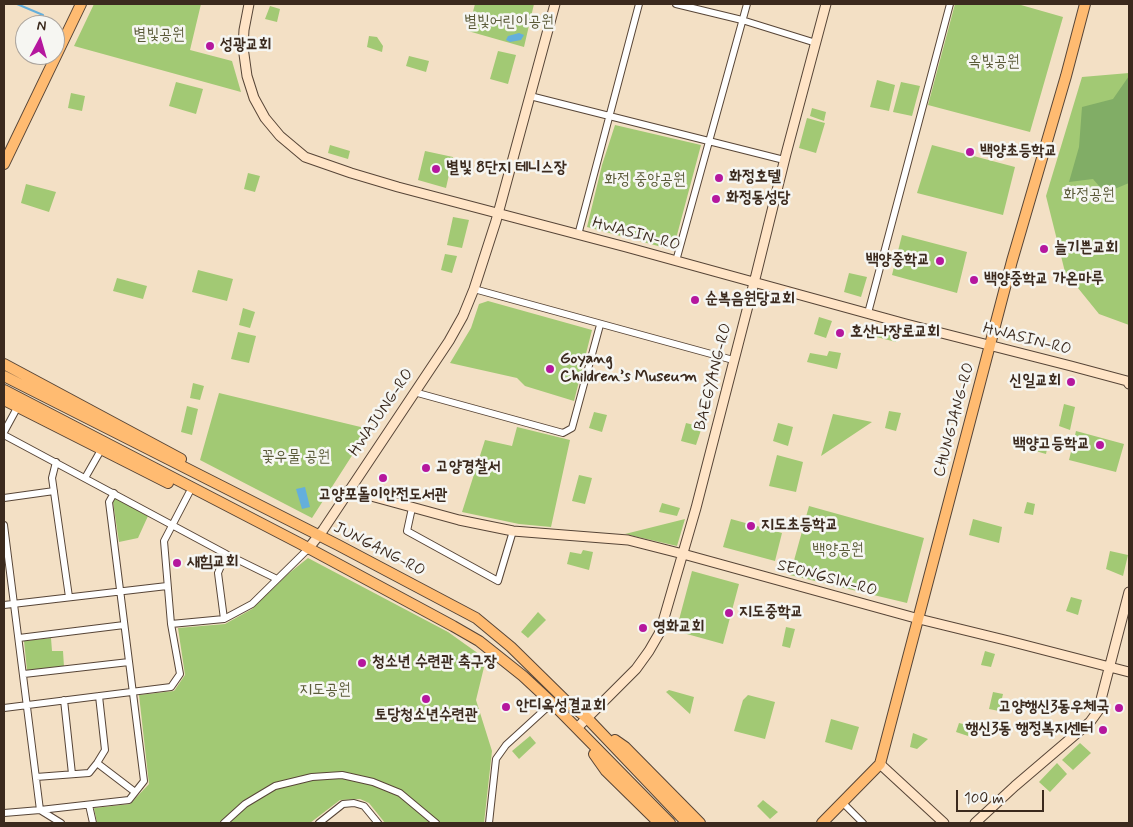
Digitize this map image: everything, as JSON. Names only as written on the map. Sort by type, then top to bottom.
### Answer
[{"type":"main road","points":[[65,25],[76,4]]},
{"type":"main road","points":[[4,164],[82,4]]},
{"type":"main road","name":"CHUNGJANG-RO","points":[[822,823],[880,764],[1012,260],[1061,95],[1085,4]]},
{"type":"main road","points":[[4,148],[45,65]]},
{"type":"main road","points":[[4,364],[137,434],[255,503]]},
{"type":"main road","name":"JUNGANG-RO","points":[[5,376],[476,618],[511,647],[566,701],[588,718],[688,823]]},
{"type":"main road","name":"JUNGANG-RO","points":[[4,390],[234,509],[479,641],[523,676],[552,703],[670,823]]},
{"type":"main road","points":[[4,400],[189,493],[234,509]]},
{"type":"main road","points":[[588,718],[625,747],[700,823]]},
{"type":"main road","points":[[576,728],[606,770],[659,823]]},
{"type":"street","name":"HWASIN-RO","points":[[249,4],[243,47],[249,82],[254,98],[265,118],[290,145],[306,157],[351,174],[1093,372],[1129,384]]},
{"type":"street","name":"HWAJUNG-RO","points":[[308,549],[449,341],[463,316],[474,289],[498,213],[555,4]]},
{"type":"street","points":[[578,235],[639,4]]},
{"type":"street","points":[[676,4],[742,20],[816,43]]},
{"type":"street","points":[[676,261],[747,4]]},
{"type":"street","name":"BAEGYANG-RO","points":[[576,728],[636,669],[650,651],[660,632],[683,554],[826,4]]},
{"type":"street","points":[[868,313],[950,4]]},
{"type":"street","points":[[530,96],[784,160]]},
{"type":"street","points":[[474,289],[733,360]]},
{"type":"street","points":[[414,392],[563,433],[572,428],[600,325]]},
{"type":"street","points":[[17,408],[4,434],[226,554],[277,579]]},
{"type":"street","points":[[85,478],[101,450]]},
{"type":"street","points":[[56,462],[52,478],[69,597]]},
{"type":"street","name":"SEONGSIN-RO","points":[[349,490],[412,508],[513,531],[628,540],[919,619],[1129,672]]},
{"type":"street","points":[[4,498],[54,491]]},
{"type":"street","points":[[4,813],[129,800],[144,782],[109,502],[114,493]]},
{"type":"street","points":[[4,708],[171,687],[180,674],[171,624],[164,541],[189,493]]},
{"type":"street","points":[[412,508],[407,531],[498,581],[513,531]]},
{"type":"street","points":[[4,525],[7,581],[14,604],[19,638],[40,810]]},
{"type":"street","points":[[171,624],[224,619],[252,604],[308,549]]},
{"type":"street","points":[[224,619],[218,573],[226,554]]},
{"type":"street","points":[[4,605],[167,586]]},
{"type":"street","points":[[976,823],[1015,786],[1090,722],[1098,711],[1129,592]]},
{"type":"street","points":[[19,638],[124,625]]},
{"type":"street","points":[[24,674],[129,662]]},
{"type":"street","points":[[36,777],[89,773],[105,750],[99,696]]},
{"type":"street","points":[[64,700],[72,774]]},
{"type":"street","points":[[489,823],[496,759],[506,745],[552,703]]},
{"type":"street","points":[[97,762],[135,792]]},
{"type":"street","points":[[880,764],[944,823]]},
{"type":"street","points":[[224,823],[245,804],[274,786],[312,778],[342,775],[373,782],[400,793],[436,823]]},
{"type":"street","points":[[318,823],[343,804],[354,803],[364,806],[378,823]]},
{"type":"street","points":[[843,803],[862,823]]},
{"type":"street","points":[[89,804],[93,823]]},
{"type":"street","points":[[40,810],[61,823]]},
{"type":"green space","name":"별빛공원","points":[[94,4],[201,4],[190,50],[232,61],[241,92],[74,46]]},
{"type":"green space","name":"별빛어린이공원","points":[[475,4],[534,4],[524,47],[468,31]]},
{"type":"green space","name":"옥빛공원","points":[[955,4],[1021,4],[1063,17],[1030,132],[928,105]]},
{"type":"green space","points":[[270,6],[280,9],[277,22],[265,19]]},
{"type":"green space","points":[[369,36],[377,37],[383,46],[382,52],[367,47]]},
{"type":"green space","points":[[498,51],[516,55],[508,84],[490,79]]},
{"type":"green space","points":[[409,56],[429,61],[426,72],[406,66]]},
{"type":"green space","name":"화정공원","points":[[1129,73],[1129,325],[1099,314],[1065,272],[1046,196],[1082,77]]},
{"type":"green space","points":[[1129,76],[1129,183],[1105,193],[1093,179],[1069,182],[1079,147],[1082,107],[1113,99]]},
{"type":"green space","points":[[877,80],[895,85],[889,111],[870,107]]},
{"type":"green space","points":[[176,82],[203,89],[196,114],[169,106]]},
{"type":"green space","points":[[901,82],[920,86],[912,116],[893,112]]},
{"type":"green space","points":[[71,93],[85,96],[82,111],[68,108]]},
{"type":"green space","points":[[812,108],[826,112],[824,121],[810,116]]},
{"type":"green space","points":[[807,118],[825,123],[816,153],[799,148]]},
{"type":"green space","name":"화정 중앙공원","points":[[615,125],[701,145],[673,250],[587,227],[602,165]]},
{"type":"green space","points":[[330,145],[350,151],[348,159],[328,153]]},
{"type":"green space","points":[[932,145],[1015,167],[1003,215],[917,193]]},
{"type":"green space","name":"별빛 8단지 테니스장","points":[[425,151],[453,157],[446,188],[418,180]]},
{"type":"green space","points":[[248,173],[260,176],[255,192],[244,189]]},
{"type":"green space","points":[[26,184],[56,192],[49,212],[21,203]]},
{"type":"green space","points":[[453,217],[469,220],[462,248],[447,245]]},
{"type":"green space","points":[[902,235],[967,252],[957,293],[892,275]]},
{"type":"green space","points":[[445,254],[457,256],[452,273],[441,270]]},
{"type":"green space","points":[[198,270],[233,279],[227,301],[192,292]]},
{"type":"green space","points":[[849,273],[867,277],[861,297],[844,292]]},
{"type":"green space","points":[[117,278],[147,286],[143,299],[113,291]]},
{"type":"green space","points":[[488,301],[592,330],[574,401],[525,386],[517,378],[450,363],[471,328],[479,304]]},
{"type":"green space","points":[[243,308],[255,312],[250,328],[239,325]]},
{"type":"green space","points":[[819,317],[832,321],[826,338],[814,334]]},
{"type":"green space","points":[[859,325],[897,336],[896,342],[857,332]]},
{"type":"green space","points":[[238,332],[256,336],[249,363],[231,359]]},
{"type":"green space","points":[[829,351],[841,353],[837,369],[807,362],[810,353],[827,356]]},
{"type":"green space","points":[[193,383],[204,386],[200,400],[190,398]]},
{"type":"green space","name":"꽃우물 공원","points":[[219,393],[369,429],[312,518],[200,460]]},
{"type":"green space","points":[[1064,404],[1075,407],[1070,430],[1059,426]]},
{"type":"green space","points":[[187,406],[198,409],[192,435],[181,432]]},
{"type":"green space","points":[[889,411],[901,413],[896,431],[885,428]]},
{"type":"green space","points":[[594,412],[607,415],[602,432],[589,428]]},
{"type":"green space","points":[[833,414],[872,422],[821,456]]},
{"type":"green space","points":[[686,423],[702,427],[696,445],[681,441]]},
{"type":"green space","points":[[778,423],[793,427],[788,446],[773,441]]},
{"type":"green space","points":[[517,427],[570,440],[551,527],[519,524],[462,512],[485,440],[512,446]]},
{"type":"green space","points":[[1076,431],[1124,444],[1116,472],[1069,460]]},
{"type":"green space","points":[[1035,440],[1048,444],[1046,454],[1032,450]]},
{"type":"green space","points":[[777,455],[803,462],[796,492],[769,486]]},
{"type":"green space","points":[[579,475],[592,478],[585,504],[572,501]]},
{"type":"green space","points":[[115,498],[148,516],[138,538],[119,542],[113,502]]},
{"type":"green space","points":[[1027,502],[1035,504],[1033,515],[1024,513]]},
{"type":"green space","points":[[662,503],[680,508],[677,516],[659,512]]},
{"type":"green space","name":"백양공원","points":[[809,506],[924,538],[907,603],[790,575]]},
{"type":"green space","points":[[685,519],[677,546],[625,534]]},
{"type":"green space","points":[[731,519],[782,533],[775,561],[723,547]]},
{"type":"green space","points":[[973,519],[1002,527],[999,543],[969,535]]},
{"type":"green space","points":[[583,550],[593,552],[589,570],[567,564],[570,552],[581,554]]},
{"type":"green space","points":[[1110,551],[1128,555],[1123,576],[1106,569]]},
{"type":"green space","name":"지도공원","points":[[308,558],[448,632],[486,659],[476,700],[492,751],[484,823],[385,823],[369,803],[360,799],[340,800],[310,823],[97,823],[94,808],[130,804],[149,784],[139,695],[174,691],[185,675],[178,628],[225,624],[252,609],[288,574]]},
{"type":"green space","points":[[692,571],[739,584],[723,644],[676,631]]},
{"type":"green space","points":[[1071,597],[1082,600],[1078,615],[1066,611]]},
{"type":"green space","points":[[538,612],[546,620],[528,638],[521,632]]},
{"type":"green space","points":[[786,627],[795,629],[790,648],[782,646]]},
{"type":"green space","points":[[51,638],[52,651],[63,651],[64,667],[27,670],[24,641]]},
{"type":"green space","points":[[985,651],[995,654],[991,667],[981,665]]},
{"type":"green space","points":[[669,690],[694,697],[690,714],[666,692]]},
{"type":"green space","points":[[993,692],[1003,694],[999,711],[989,709]]},
{"type":"green space","points":[[748,695],[775,702],[765,739],[734,731],[743,700]]},
{"type":"green space","points":[[831,719],[859,727],[852,750],[825,742]]},
{"type":"green space","points":[[959,723],[971,726],[968,736],[956,732]]},
{"type":"green space","points":[[913,733],[928,739],[917,749],[910,747]]},
{"type":"green space","points":[[530,736],[536,743],[519,759],[512,751]]},
{"type":"green space","points":[[1080,743],[1091,753],[1073,770],[1062,760]]},
{"type":"green space","points":[[1057,763],[1067,774],[1050,792],[1039,782]]},
{"type":"green space","points":[[763,800],[778,812],[770,819],[757,806]]},
{"type":"water","points":[[519,33],[524,35],[521,40],[510,42],[506,40],[508,36]]},
{"type":"water","points":[[305,487],[310,507],[302,509],[296,489]]},
{"type":"waterway","points":[[17,4],[43,15]]},
{"type":"place","name":"성광교회","points":[[210,46]]},
{"type":"place","name":"백양초등학교","points":[[970,152]]},
{"type":"place","name":"별빛 8단지 테니스장","points":[[436,169]]},
{"type":"place","name":"화정호텔","points":[[719,178]]},
{"type":"place","name":"화정동성당","points":[[716,199]]},
{"type":"place","name":"늘기쁜교회","points":[[1044,249]]},
{"type":"place","name":"백양중학교","points":[[940,261]]},
{"type":"place","name":"백양중학교 가온마루","points":[[974,280]]},
{"type":"place","name":"순복음원당교회","points":[[695,300]]},
{"type":"place","name":"호산나장로교회","points":[[840,333]]},
{"type":"place","name":"Goyang Children’s Museum","points":[[550,369]]},
{"type":"place","name":"신일교회","points":[[1071,382]]},
{"type":"place","name":"백양고등학교","points":[[1100,445]]},
{"type":"place","name":"고양경찰서","points":[[426,468]]},
{"type":"place","name":"고양포돌이안전도서관","points":[[383,478]]},
{"type":"place","name":"지도초등학교","points":[[751,526]]},
{"type":"place","name":"새힘교회","points":[[177,563]]},
{"type":"place","name":"지도중학교","points":[[729,613]]},
{"type":"place","name":"영화교회","points":[[643,628]]},
{"type":"place","name":"청소년 수련관 축구장","points":[[362,663]]},
{"type":"place","name":"토당청소년수련관","points":[[426,699]]},
{"type":"place","name":"안디옥성결교회","points":[[506,707]]},
{"type":"place","name":"고양행신3동우체국","points":[[1119,708]]},
{"type":"place","name":"행신3동 행정복지센터","points":[[1103,730]]}]
